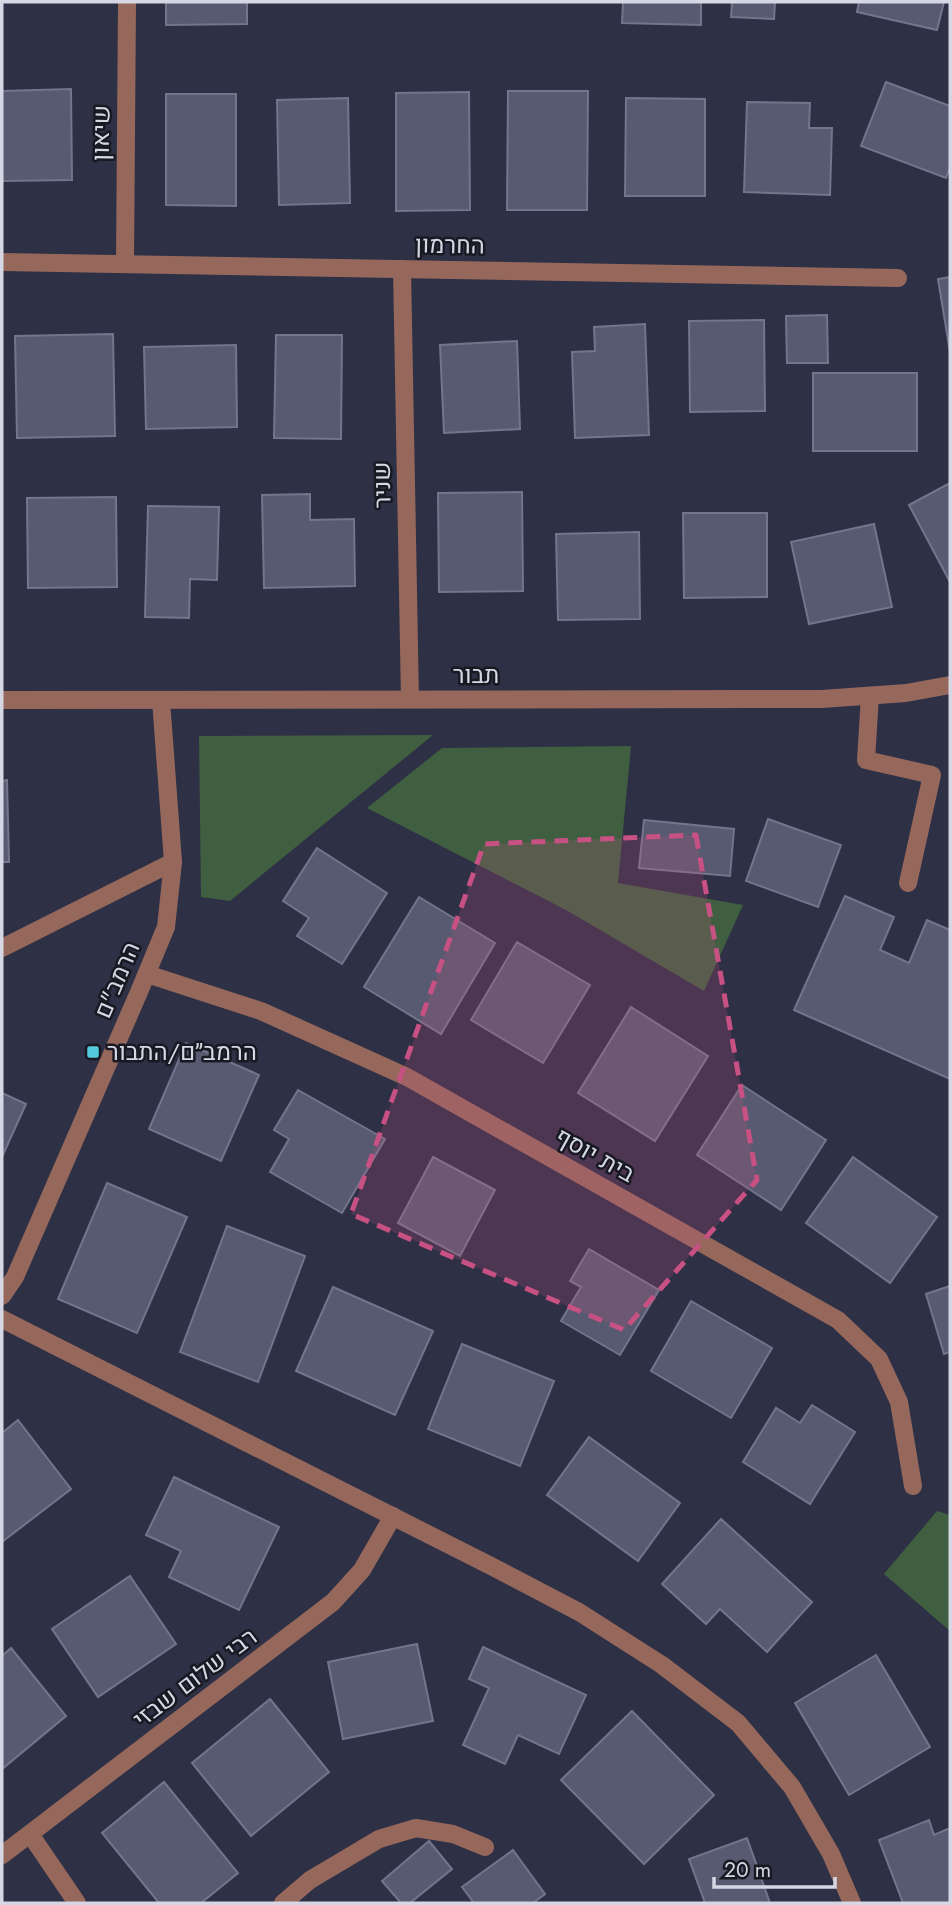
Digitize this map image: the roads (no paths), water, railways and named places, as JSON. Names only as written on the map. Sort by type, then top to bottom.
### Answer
[{"type":"street","name":"שיאון","points":[[125,264],[127,2]]},
{"type":"street","name":"החרמון","points":[[2,262],[898,278]]},
{"type":"street","name":"שניר","points":[[402,269],[410,699]]},
{"type":"street","name":"תבור","points":[[2,700],[822,699],[906,693],[950,685]]},
{"type":"street","points":[[870,695],[866,760],[932,775],[908,883]]},
{"type":"street","name":"הרמב\"ם","points":[[2,1296],[15,1277],[166,927],[173,862],[161,700]]},
{"type":"street","points":[[2,948],[173,862]]},
{"type":"street","name":"בית יוסף","points":[[147,974],[261,1011],[407,1077],[838,1320],[879,1359],[899,1402],[913,1486]]},
{"type":"street","points":[[2,1319],[579,1612],[662,1665],[738,1723],[792,1787],[831,1854],[852,1903]]},
{"type":"street","name":"רבי שלום שבזי","points":[[2,1855],[333,1602],[362,1570],[393,1517]]},
{"type":"street","points":[[283,1903],[310,1880],[380,1839],[416,1828],[453,1834],[485,1847]]},
{"type":"street","points":[[30,1833],[77,1903]]},
{"type":"place","name":"הרמב״ם/התבור","points":[[93,1052]]}]
